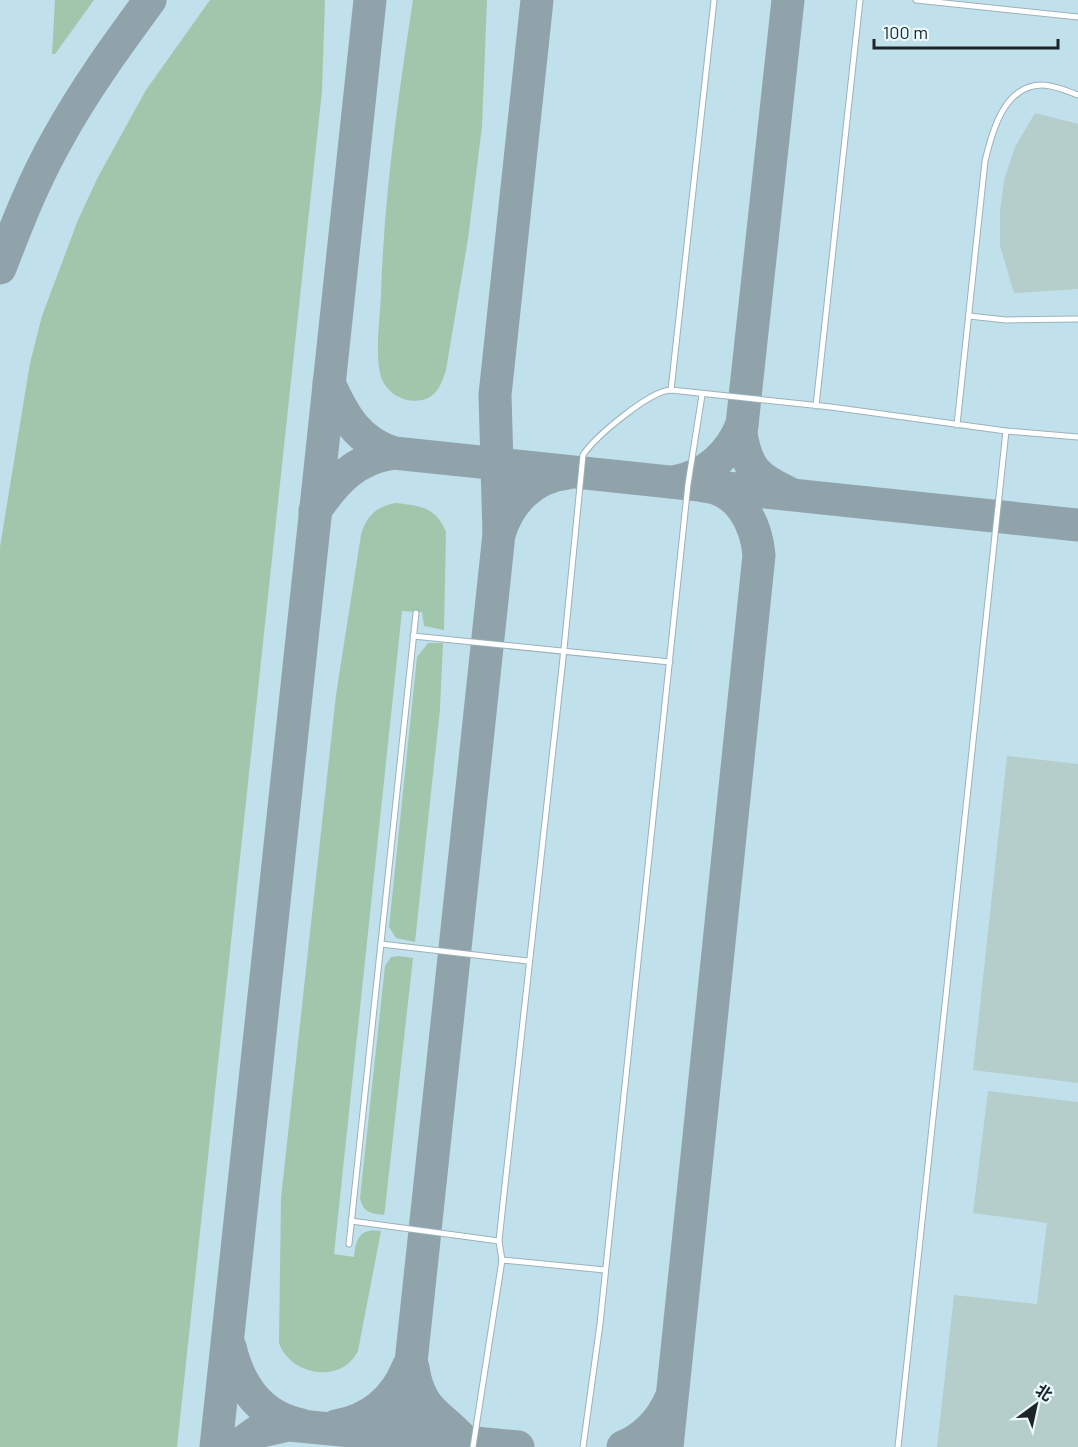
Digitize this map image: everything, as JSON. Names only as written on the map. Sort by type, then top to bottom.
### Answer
[{"type":"lane","points":[[671,390],[714,0]]},
{"type":"lane","points":[[816,406],[860,0]]},
{"type":"lane","points":[[916,0],[1078,17]]},
{"type":"lane","points":[[957,425],[985,161],[995,126],[1010,101],[1029,87],[1048,86],[1078,94]]},
{"type":"lane","points":[[969,316],[1006,320],[1078,319]]},
{"type":"lane","points":[[473,1447],[502,1260],[499,1241],[564,650],[583,455],[594,441],[654,394],[671,390],[1006,431],[1078,437]]},
{"type":"lane","points":[[583,1447],[605,1270],[688,484],[702,395]]},
{"type":"lane","points":[[898,1447],[1006,431]]},
{"type":"lane","points":[[349,1244],[416,613]]},
{"type":"lane","points":[[413,636],[670,662]]},
{"type":"lane","points":[[381,944],[528,961]]},
{"type":"lane","points":[[351,1221],[499,1241]]},
{"type":"lane","points":[[502,1260],[605,1270]]},
{"type":"shaded area","points":[[0,0],[1078,0],[1078,1447],[0,1447]]},
{"type":"green space","points":[[55,0],[94,0],[55,54],[52,54]]},
{"type":"green space","points":[[210,0],[325,0],[322,91],[177,1447],[0,1447],[0,547],[30,363],[42,316],[78,220],[98,177],[146,90]]},
{"type":"green space","points":[[413,0],[487,0],[482,126],[468,239],[446,370],[433,395],[414,401],[392,393],[382,381],[378,344],[388,184]]},
{"type":"green space","points":[[396,503],[427,509],[437,517],[446,532],[444,630],[424,626],[422,612],[402,611],[334,1254],[354,1257],[360,1236],[368,1231],[381,1231],[358,1351],[350,1362],[340,1369],[316,1372],[294,1363],[279,1343],[281,1198],[336,695],[361,535],[366,522],[373,513]]},
{"type":"green space","points":[[428,643],[443,643],[440,709],[415,942],[396,938],[389,927],[417,657]]},
{"type":"green space","points":[[391,957],[413,958],[384,1215],[368,1211],[360,1198],[385,966]]},
{"type":"building","points":[[1035,113],[1078,124],[1078,289],[1014,293],[1000,246],[1000,211],[1004,180],[1015,147]]},
{"type":"building","points":[[1007,756],[1078,764],[1078,1083],[973,1070]]},
{"type":"building","points":[[988,1091],[1078,1102],[1078,1447],[937,1447],[954,1295],[1037,1304],[1047,1223],[973,1213]]},
{"type":"taxiway","points":[[0,268],[34,186],[68,120],[150,0]]},
{"type":"taxiway","points":[[216,1447],[370,0]]},
{"type":"taxiway","points":[[402,1447],[499,534],[495,395],[537,0]]},
{"type":"taxiway","points":[[787,492],[760,476],[750,464],[741,434],[788,0]]},
{"type":"taxiway","points":[[329,383],[340,407],[362,435],[381,448],[394,453],[1078,525]]},
{"type":"taxiway","points":[[674,482],[697,475],[716,462],[731,445],[742,424]]},
{"type":"taxiway","points":[[315,511],[339,481],[357,466],[368,460],[394,453]]},
{"type":"taxiway","points":[[499,534],[509,512],[524,493],[543,480],[567,473]]},
{"type":"taxiway","points":[[667,1447],[759,555],[754,531],[744,510],[727,494],[704,486]]},
{"type":"taxiway","points":[[230,1347],[239,1374],[253,1397],[273,1414],[301,1425]]},
{"type":"taxiway","points":[[336,1426],[360,1419],[380,1407],[396,1389],[408,1367]]},
{"type":"taxiway","points":[[413,1368],[420,1394],[432,1410],[464,1441],[458,1443]]},
{"type":"taxiway","points":[[623,1447],[652,1427],[663,1414],[671,1398]]},
{"type":"taxiway","points":[[236,1447],[257,1432],[289,1425],[518,1447]]}]
